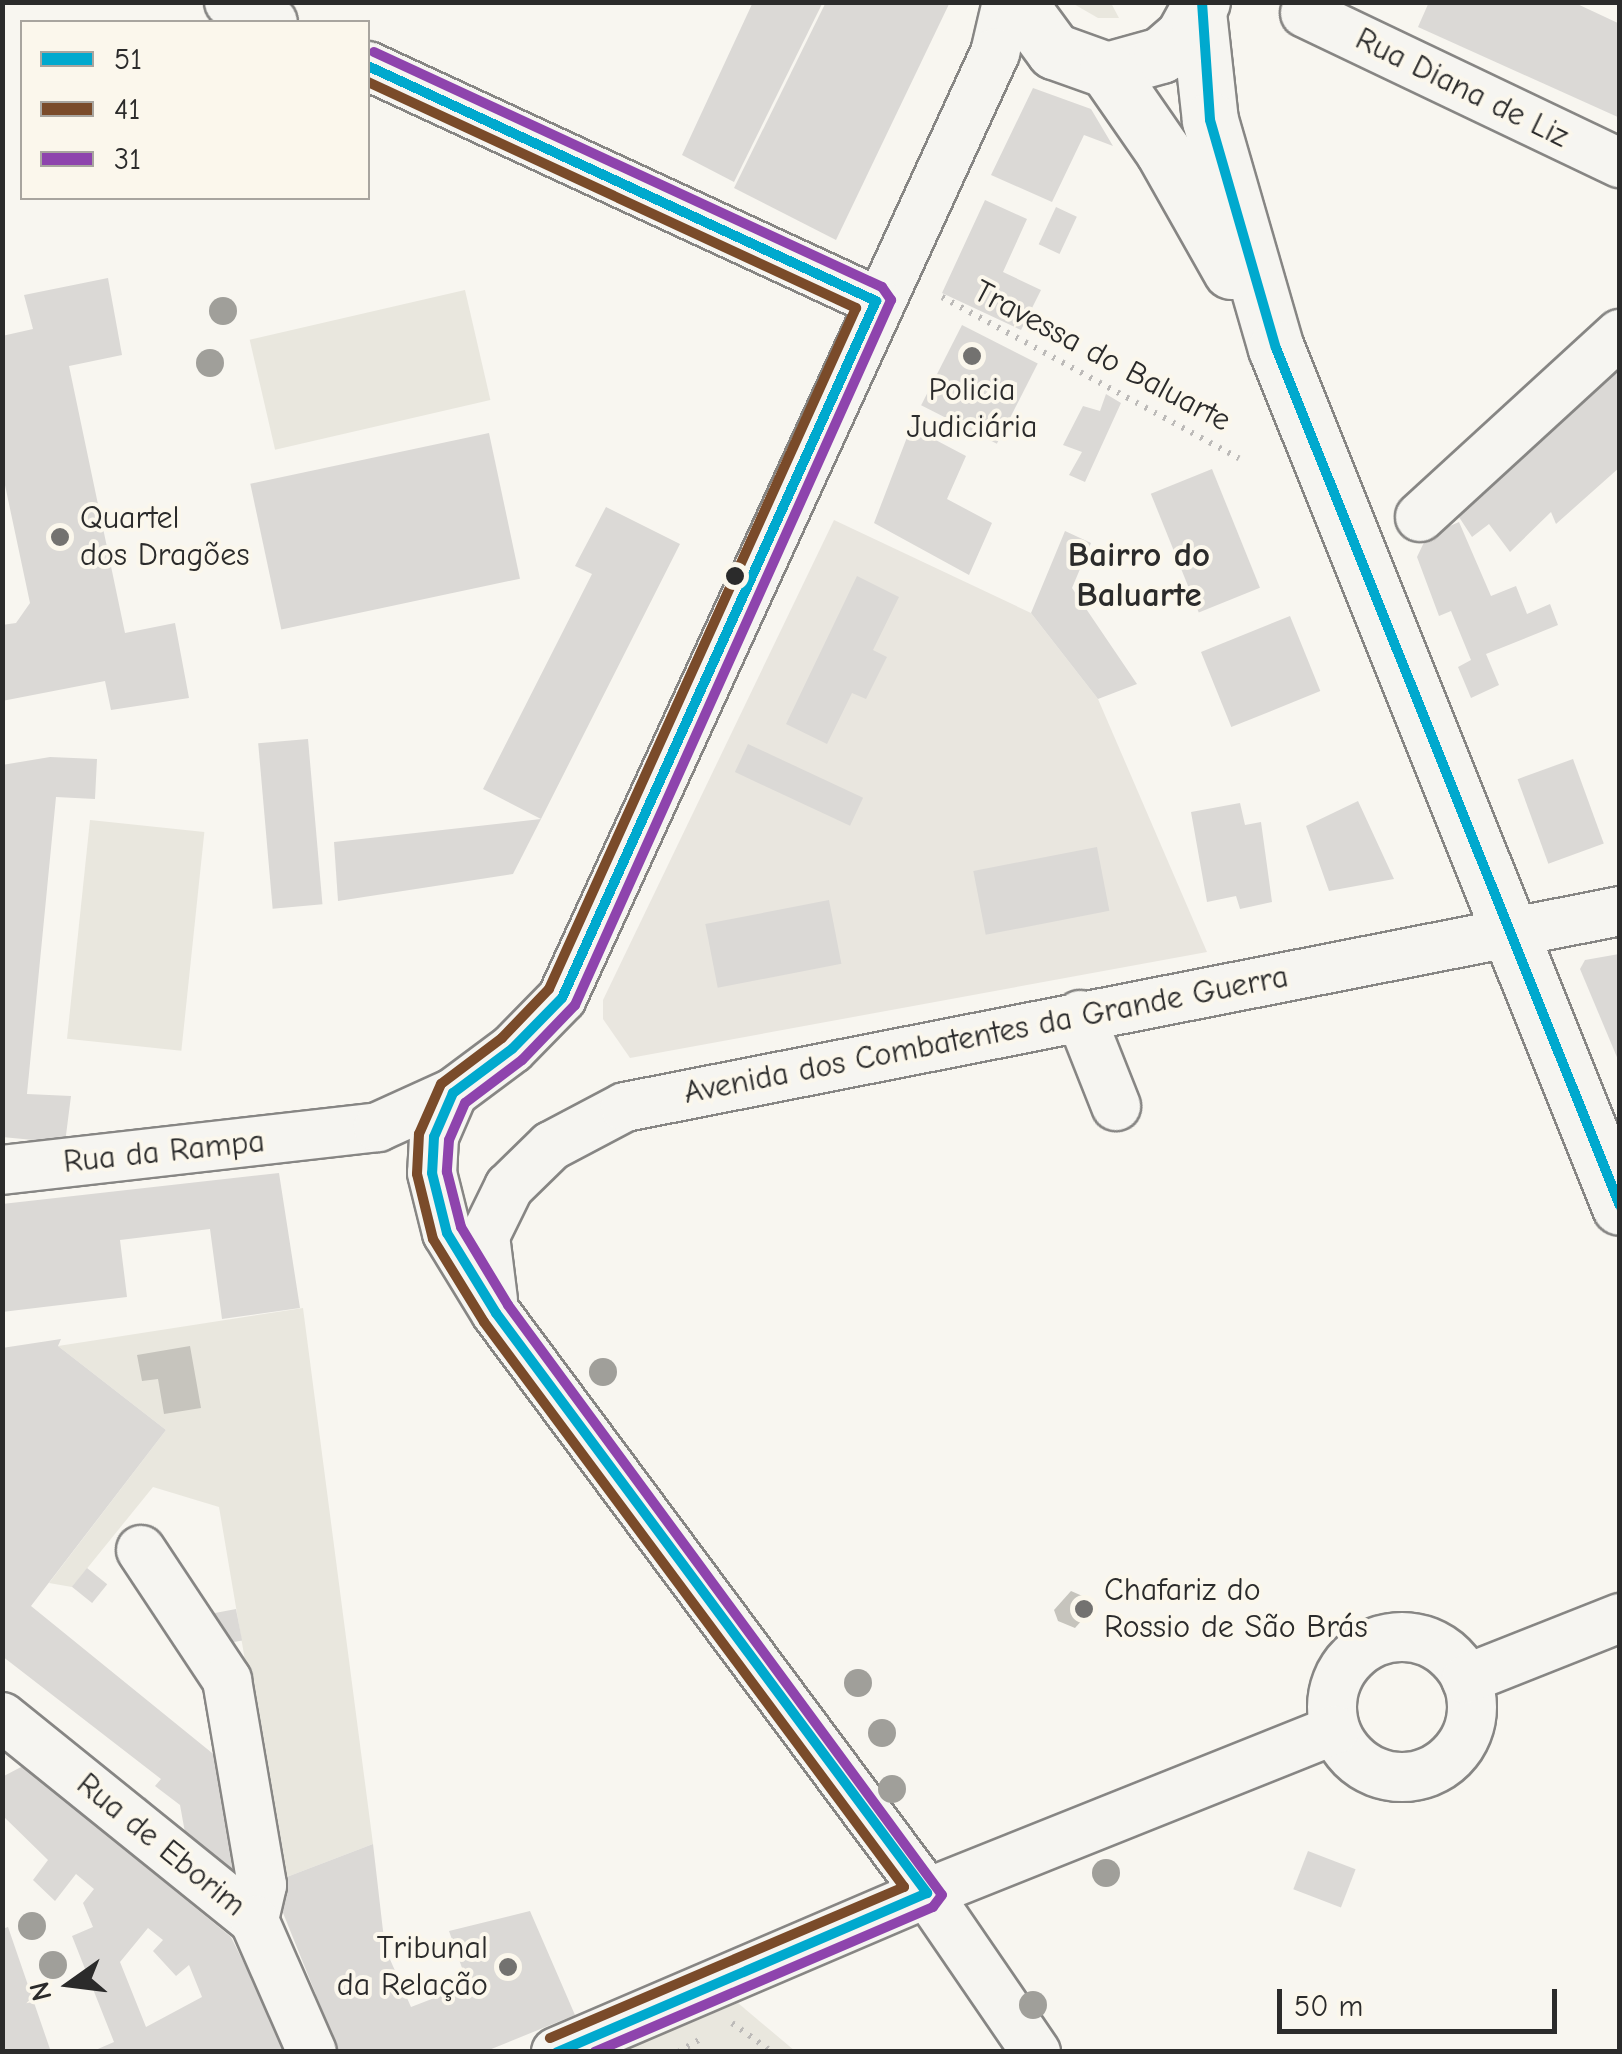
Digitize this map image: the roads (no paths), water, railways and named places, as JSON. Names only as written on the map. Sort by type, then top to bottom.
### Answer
[{"type":"main road","points":[[1018,2],[1033,32],[1054,51],[1107,70],[1163,151],[1276,348]]},
{"type":"main road","points":[[1107,70],[1161,54],[1200,8]]},
{"type":"main road","points":[[1200,8],[1210,120],[1276,348],[1620,1207]]},
{"type":"street","points":[[229,2],[269,20]]},
{"type":"street","name":"Rua da Rampa","points":[[2,1170],[326,1134],[409,1118],[453,1094],[512,1049],[562,998],[876,301],[995,52],[1007,2]]},
{"type":"street","name":"Rua Diana de Liz","points":[[1305,12],[1620,163]]},
{"type":"street","points":[[370,67],[876,301]]},
{"type":"street","points":[[1420,517],[1620,334]]},
{"type":"street","name":"Avenida dos Combatentes da Grande Guerra","points":[[496,1313],[483,1260],[492,1212],[532,1162],[574,1131],[625,1107],[1620,911]]},
{"type":"street","points":[[1080,1015],[1116,1106]]},
{"type":"street","points":[[453,1094],[432,1163],[447,1233],[496,1313],[926,1892],[1036,2052]]},
{"type":"street","name":"Rua da Rampa","points":[[326,1134],[380,1138],[432,1163]]},
{"type":"street","points":[[140,1550],[227,1680],[262,1885],[254,1920]]},
{"type":"street","points":[[1466,1680],[1620,1618]]},
{"type":"street","points":[[1420,1640],[1447,1655],[1466,1680],[1468,1729],[1459,1748],[1425,1774],[1382,1775],[1363,1766],[1335,1730],[1335,1686],[1359,1652],[1378,1642],[1420,1640]]},
{"type":"street","points":[[556,2052],[926,1892],[1335,1730]]},
{"type":"street","name":"Rua de Eborim","points":[[13,1739],[254,1920],[312,2052]]},
{"type":"place","name":"Policia Judiciária","points":[[972,356]]},
{"type":"place","name":"Quartel dos Dragões","points":[[60,537]]},
{"type":"place","name":"Chafariz do Rossio de São Brás","points":[[1084,1609]]},
{"type":"place","name":"Tribunal da Relação","points":[[508,1967]]},
{"type":"district","name":"Bairro do Baluarte","points":[[1139,575]]}]
